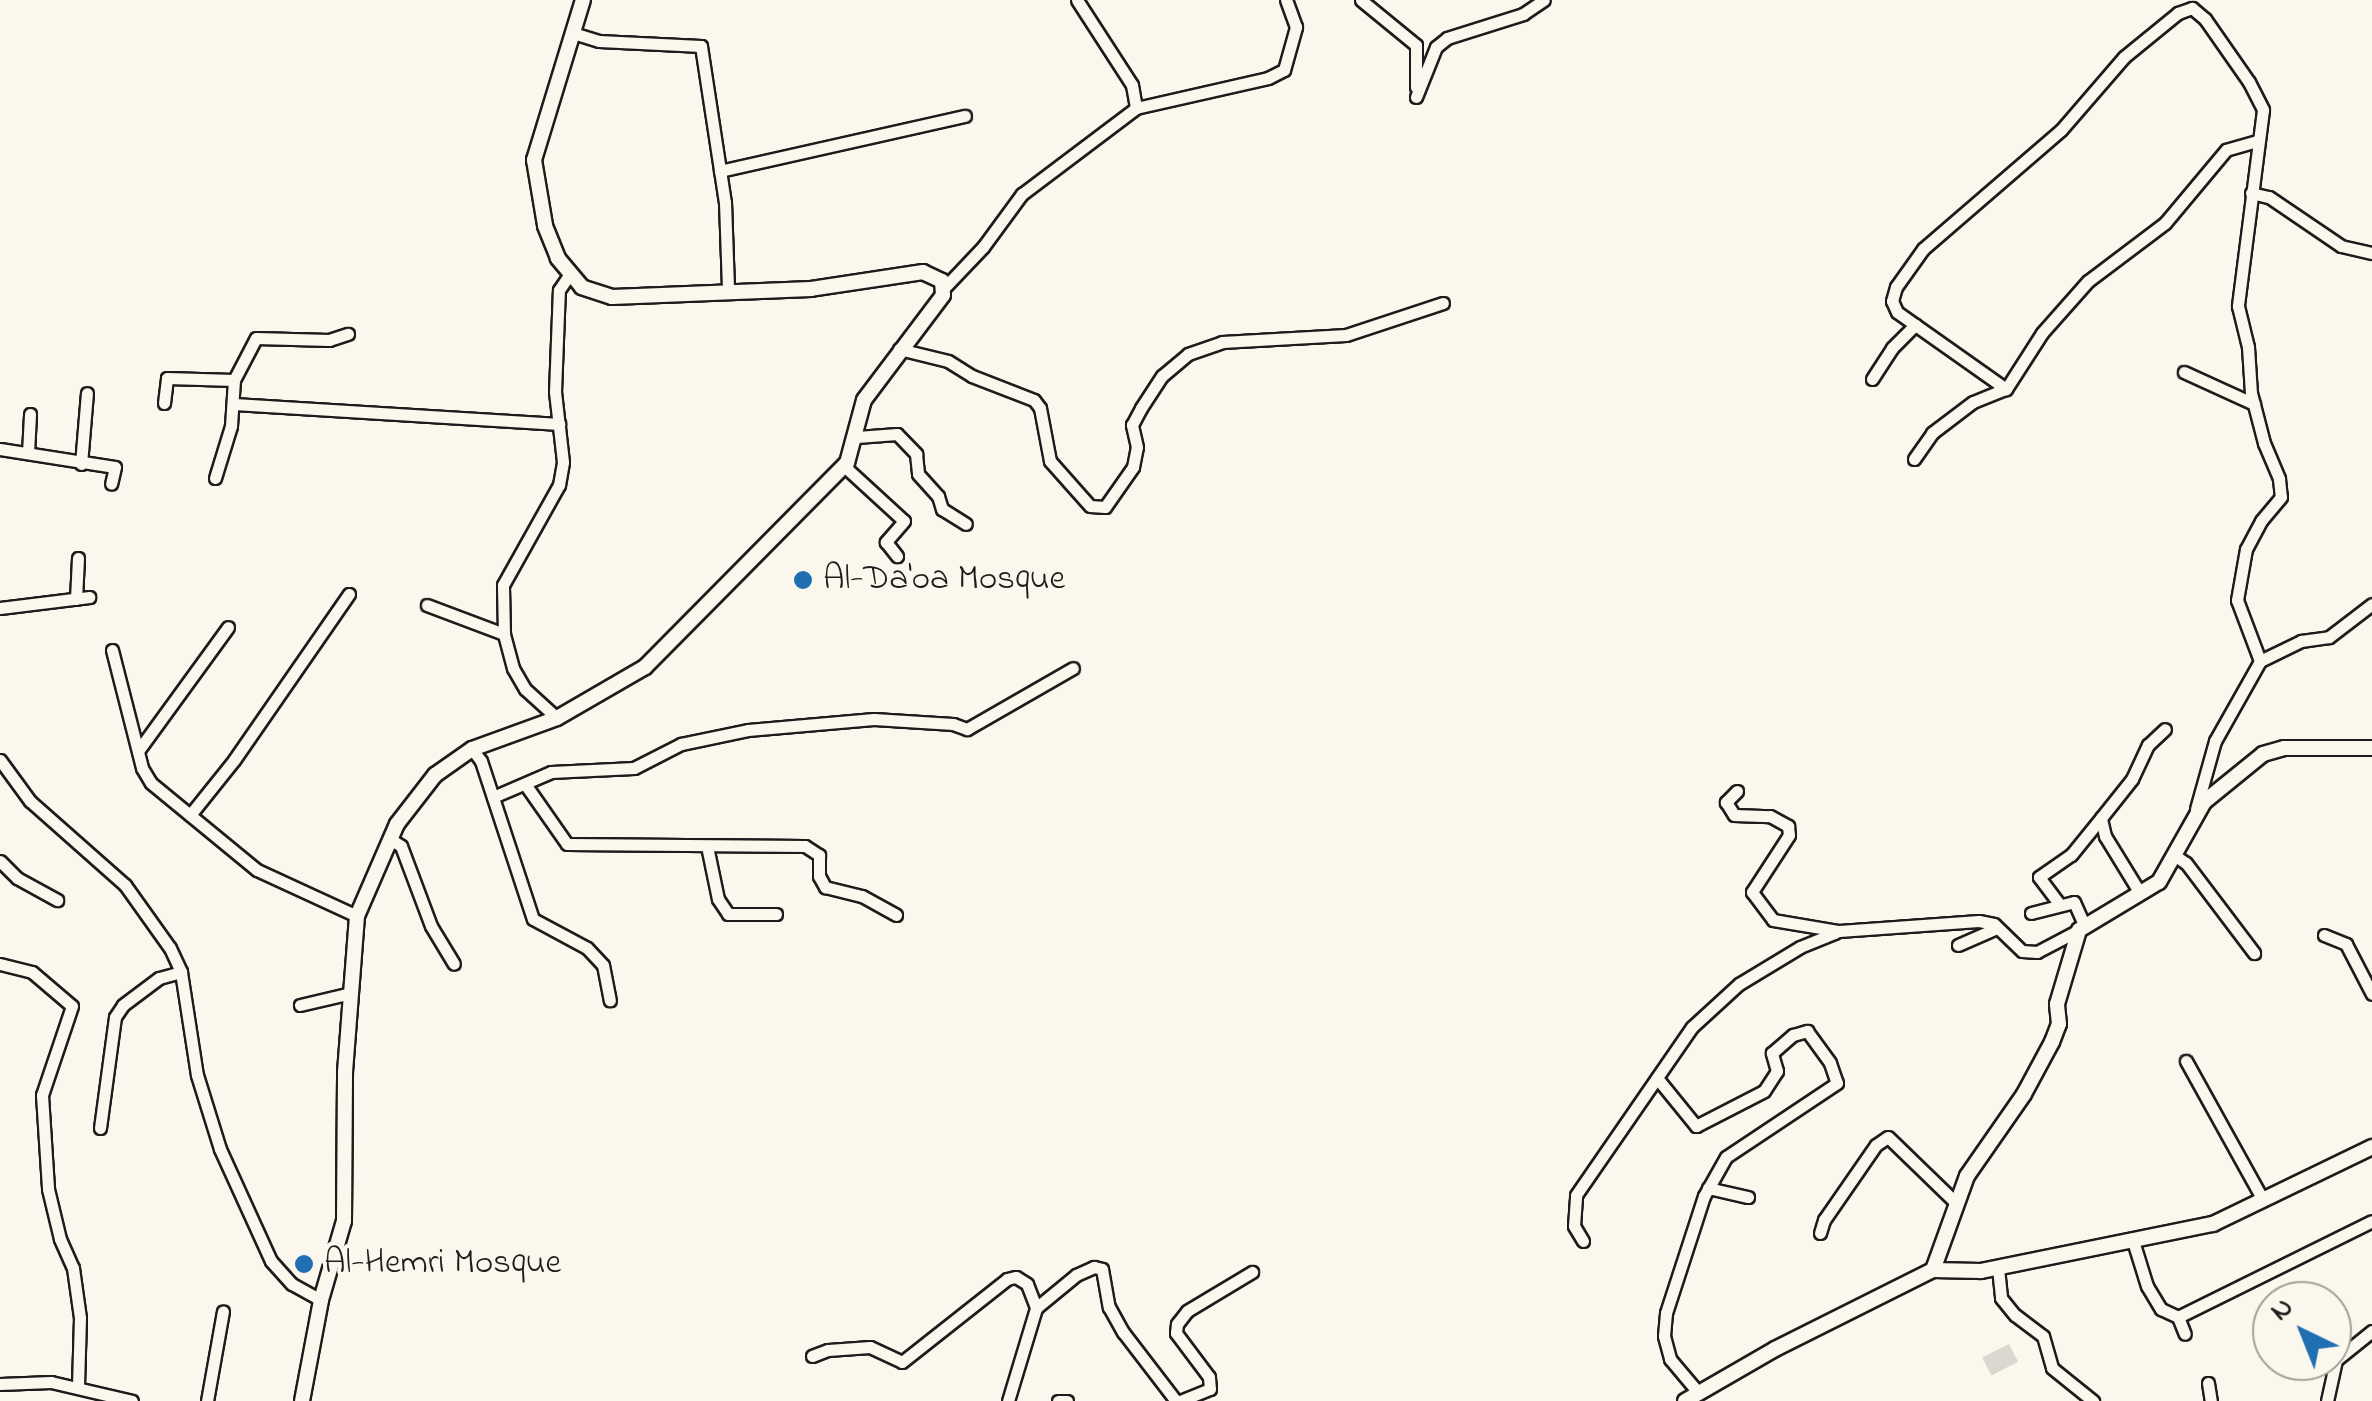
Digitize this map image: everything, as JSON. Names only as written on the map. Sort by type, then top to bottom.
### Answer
[{"type":"street","points":[[582,0],[534,160],[545,225],[569,275],[582,287],[612,296],[810,289],[923,272],[936,275],[944,287]]},
{"type":"street","points":[[1078,0],[1132,85],[1136,108]]},
{"type":"street","points":[[302,1401],[321,1300],[344,1221],[345,1072],[357,916],[390,839],[435,775],[472,749],[557,718],[645,667],[844,466],[857,436],[864,400],[899,349],[939,303],[944,287],[983,247],[1022,194],[1136,108],[1268,78],[1284,70],[1296,27],[1286,0]]},
{"type":"street","points":[[1361,0],[1416,46],[1416,96],[1436,47],[1447,38],[1523,14],[1544,0]]},
{"type":"street","points":[[2006,389],[1897,312],[1892,301],[1896,286],[1922,250],[2061,130],[2124,57],[2178,13],[2192,8],[2205,19],[2249,82],[2262,110],[2238,306],[2248,348],[2254,404],[2279,478],[2281,498],[2261,521],[2246,549],[2238,600],[2260,661]]},
{"type":"street","points":[[572,33],[598,41],[701,46],[720,170],[728,290]]},
{"type":"street","points":[[720,170],[965,116]]},
{"type":"street","points":[[1914,459],[1932,433],[1973,402],[2006,389],[2042,333],[2088,281],[2165,223],[2226,150],[2257,141]]},
{"type":"street","points":[[2251,193],[2269,197],[2341,246],[2372,253]]},
{"type":"street","points":[[557,718],[524,690],[504,634],[503,586],[559,485],[563,462],[555,392],[559,290],[569,275]]},
{"type":"street","points":[[899,349],[948,360],[972,376],[1034,400],[1040,408],[1050,461],[1090,506],[1106,507],[1134,467],[1137,447],[1132,425],[1141,408],[1162,376],[1188,354],[1222,342],[1346,335],[1444,303]]},
{"type":"street","points":[[1872,379],[1892,348],[1915,326]]},
{"type":"street","points":[[216,478],[234,404],[234,380],[256,338],[329,340],[348,334]]},
{"type":"street","points":[[2184,372],[2254,404]]},
{"type":"street","points":[[164,402],[167,378],[234,380]]},
{"type":"street","points":[[80,464],[87,392]]},
{"type":"street","points":[[234,404],[559,424]]},
{"type":"street","points":[[28,453],[30,414]]},
{"type":"street","points":[[857,436],[896,434],[916,454],[918,474],[938,496],[942,508],[966,524]]},
{"type":"street","points":[[0,449],[115,467],[110,484]]},
{"type":"street","points":[[844,466],[904,521],[886,542],[897,556]]},
{"type":"street","points":[[0,608],[82,598],[78,558]]},
{"type":"street","points":[[190,815],[234,760],[349,594]]},
{"type":"street","points":[[427,604],[504,634]]},
{"type":"street","points":[[2192,823],[2215,741],[2260,661],[2302,642],[2329,637],[2372,604]]},
{"type":"street","points":[[138,751],[228,627]]},
{"type":"street","points":[[112,650],[150,783],[257,870],[357,916]]},
{"type":"street","points":[[493,797],[551,772],[634,768],[681,744],[748,730],[874,719],[954,724],[967,730],[1073,668]]},
{"type":"street","points":[[2060,906],[2039,877],[2071,855],[2132,779],[2148,745],[2165,730]]},
{"type":"street","points":[[1737,791],[1726,802],[1734,815],[1770,816],[1788,826],[1789,835],[1752,896],[1773,920],[1839,931],[1980,920],[1997,928],[2022,951],[2037,952],[2159,882],[2204,802],[2264,754],[2284,748],[2372,748]]},
{"type":"street","points":[[472,749],[481,761],[532,919],[587,948],[602,965],[610,1000]]},
{"type":"street","points":[[0,760],[4,774],[125,885],[152,918],[181,972],[198,1075],[220,1150],[271,1261],[292,1284],[321,1300]]},
{"type":"street","points":[[525,784],[566,844],[814,849],[825,886],[862,896],[896,914]]},
{"type":"street","points":[[2101,818],[2105,836],[2140,893]]},
{"type":"street","points":[[390,839],[402,846],[431,926],[454,964]]},
{"type":"street","points":[[707,846],[718,899],[728,914],[776,914]]},
{"type":"street","points":[[2174,855],[2186,864],[2254,953]]},
{"type":"street","points":[[0,861],[17,878],[57,900]]},
{"type":"street","points":[[1933,1270],[1955,1202],[2052,1042],[2059,1024],[2057,1004],[2082,929],[2074,902],[2031,913]]},
{"type":"street","points":[[1958,945],[1997,928]]},
{"type":"street","points":[[1583,1241],[1574,1226],[1576,1196],[1692,1027],[1738,984],[1800,948],[1839,931]]},
{"type":"street","points":[[2324,936],[2346,944],[2372,994]]},
{"type":"street","points":[[0,964],[32,972],[72,1006],[42,1095],[48,1189],[60,1239],[73,1268],[80,1318],[78,1387]]},
{"type":"street","points":[[100,1128],[115,1017],[123,1005],[159,978],[181,972]]},
{"type":"street","points":[[300,1005],[351,992]]},
{"type":"street","points":[[1657,1078],[1696,1126],[1764,1091],[1777,1072],[1772,1053],[1793,1034],[1806,1031],[1830,1063],[1837,1083],[1726,1157],[1708,1188],[1666,1313],[1664,1336],[1670,1358],[1691,1396],[1933,1270],[1998,1268],[2213,1224],[2372,1147]]},
{"type":"street","points":[[2186,1061],[2263,1200]]},
{"type":"street","points":[[1820,1233],[1824,1220],[1876,1144],[1888,1137],[1955,1202]]},
{"type":"street","points":[[1708,1188],[1748,1197]]},
{"type":"street","points":[[2178,1317],[2372,1221]]},
{"type":"street","points":[[2133,1241],[2147,1286],[2161,1309],[2178,1317],[2185,1334]]},
{"type":"street","points":[[1008,1401],[1036,1308],[1076,1275],[1094,1267],[1102,1269],[1116,1319],[1166,1393],[1178,1401],[1210,1389],[1209,1378],[1176,1333],[1177,1324],[1187,1312],[1252,1272]]},
{"type":"street","points":[[1998,1268],[2001,1298],[2015,1316],[2042,1336],[2052,1368],[2093,1401]]},
{"type":"street","points":[[812,1356],[828,1350],[870,1347],[902,1362],[1007,1279],[1016,1277],[1027,1284],[1036,1308]]},
{"type":"street","points":[[207,1401],[223,1311]]},
{"type":"street","points":[[2327,1401],[2336,1360],[2372,1331]]},
{"type":"street","points":[[0,1384],[52,1382],[132,1401]]},
{"type":"street","points":[[2208,1383],[2210,1401]]},
{"type":"street","points":[[1058,1401],[1067,1401]]},
{"type":"shaded area","points":[[2009,1344],[2018,1362],[1991,1375],[1982,1358]]},
{"type":"place","name":"Al-Da'oa Mosque","points":[[803,580]]},
{"type":"place","name":"Al-Hemri Mosque","points":[[304,1264]]}]
